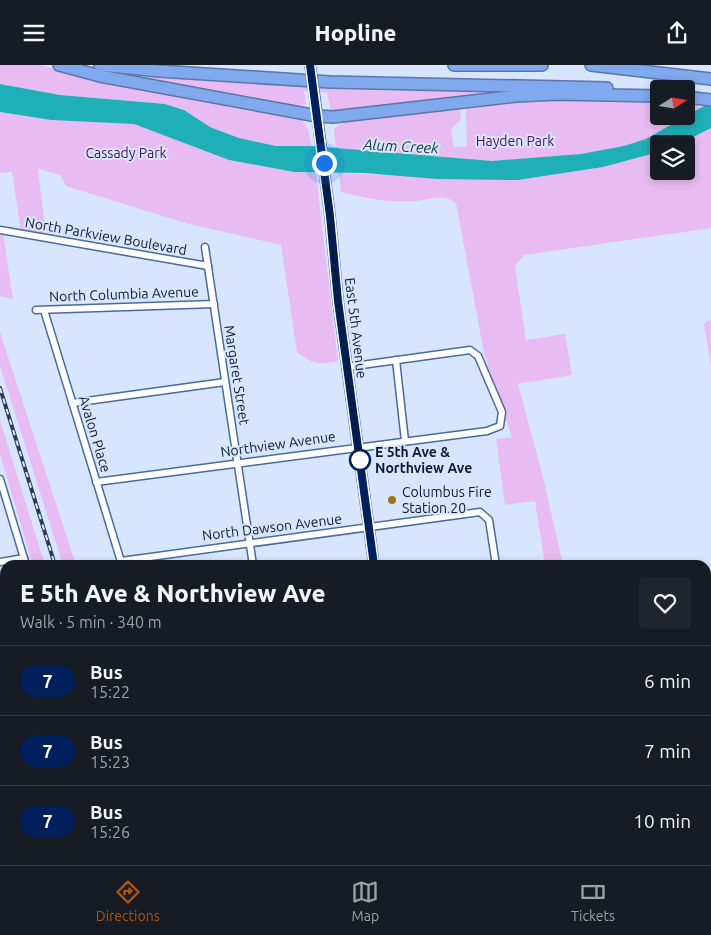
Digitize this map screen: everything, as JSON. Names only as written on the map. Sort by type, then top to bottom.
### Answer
[{"type":"highway","points":[[59,65],[100,76],[317,116],[332,117],[516,96],[558,94],[650,95]]},
{"type":"highway","points":[[100,65],[159,71],[312,80],[570,85],[650,94]]},
{"type":"highway","points":[[454,65],[542,65]]},
{"type":"highway","points":[[591,65],[708,79]]},
{"type":"highway","points":[[695,98],[711,100]]},
{"type":"main road","name":"East 5th Avenue","points":[[310,65],[328,199],[347,367],[373,560]]},
{"type":"street","name":"North Parkview Boulevard","points":[[0,230],[208,266]]},
{"type":"street","name":"Margaret Street","points":[[205,247],[252,560]]},
{"type":"street","name":"North Columbia Avenue","points":[[36,310],[214,304]]},
{"type":"street","name":"Avalon Place","points":[[44,310],[120,560]]},
{"type":"street","name":"Northview Avenue","points":[[96,482],[358,446],[487,431],[500,426],[502,412],[480,361],[474,352],[466,351],[396,360]]},
{"type":"street","points":[[347,367],[396,360],[405,441]]},
{"type":"street","points":[[72,403],[225,382]]},
{"type":"street","points":[[0,479],[24,560]]},
{"type":"street","name":"North Dawson Avenue","points":[[140,560],[473,513],[486,515],[491,525],[495,560]]},
{"type":"green space","points":[[0,65],[40,65],[124,87],[301,119],[308,129],[312,146],[276,146],[239,138],[210,127],[184,110],[165,104],[60,95],[0,84]]},
{"type":"green space","points":[[119,75],[353,90],[505,92],[331,111],[327,93],[304,91],[306,104],[299,107]]},
{"type":"green space","name":"Hayden Park","points":[[563,99],[650,102],[650,125],[679,125],[666,135],[650,135],[650,147],[647,149],[513,167],[337,158],[334,129],[344,121],[460,108],[461,120],[451,129],[454,147],[467,146],[466,107],[521,100]]},
{"type":"green space","points":[[695,106],[703,107],[695,113]]},
{"type":"green space","name":"Cassady Park","points":[[0,112],[51,120],[135,124],[229,160],[294,172],[316,173],[338,361],[326,363],[311,361],[297,352],[281,245],[185,223],[66,186],[60,175],[38,169],[46,235],[21,231],[12,172],[0,173]]},
{"type":"green space","points":[[711,128],[711,228],[524,255],[515,266],[526,340],[565,334],[572,375],[518,384],[543,477],[562,560],[544,560],[535,501],[505,505],[496,439],[512,437],[484,353],[456,203],[446,198],[387,201],[341,192],[339,173],[518,180],[603,167],[650,154],[650,180],[695,180],[695,136]]},
{"type":"green space","points":[[0,234],[3,234],[13,299],[0,296]]},
{"type":"green space","points":[[711,320],[711,367],[704,324],[706,321]]},
{"type":"green space","points":[[0,332],[74,560],[61,560],[0,366]]},
{"type":"green space","points":[[0,420],[43,560],[32,560],[0,455]]},
{"type":"shaded area","points":[[0,84],[60,95],[165,104],[184,110],[210,127],[239,138],[276,146],[312,146],[492,161],[581,154],[624,146],[650,137],[650,154],[603,167],[518,180],[437,179],[364,173],[294,172],[229,160],[134,124],[51,120],[0,112]]},
{"type":"shaded area","points":[[711,102],[711,128],[695,136],[653,135],[671,125],[695,125],[695,111]]},
{"type":"railway","points":[[0,388],[53,560]]},
{"type":"bus line","name":"7","points":[[310,65],[324,163],[338,301],[373,560]]},
{"type":"place","name":"E 5th Ave & Northview Ave","points":[[360,460]]},
{"type":"place","name":"Columbus Fire Station 20","points":[[392,500]]},
{"type":"route","points":[[324,163],[338,301],[360,460]]},
{"type":"water label","name":"Alum Creek","points":[[401,146]]}]
